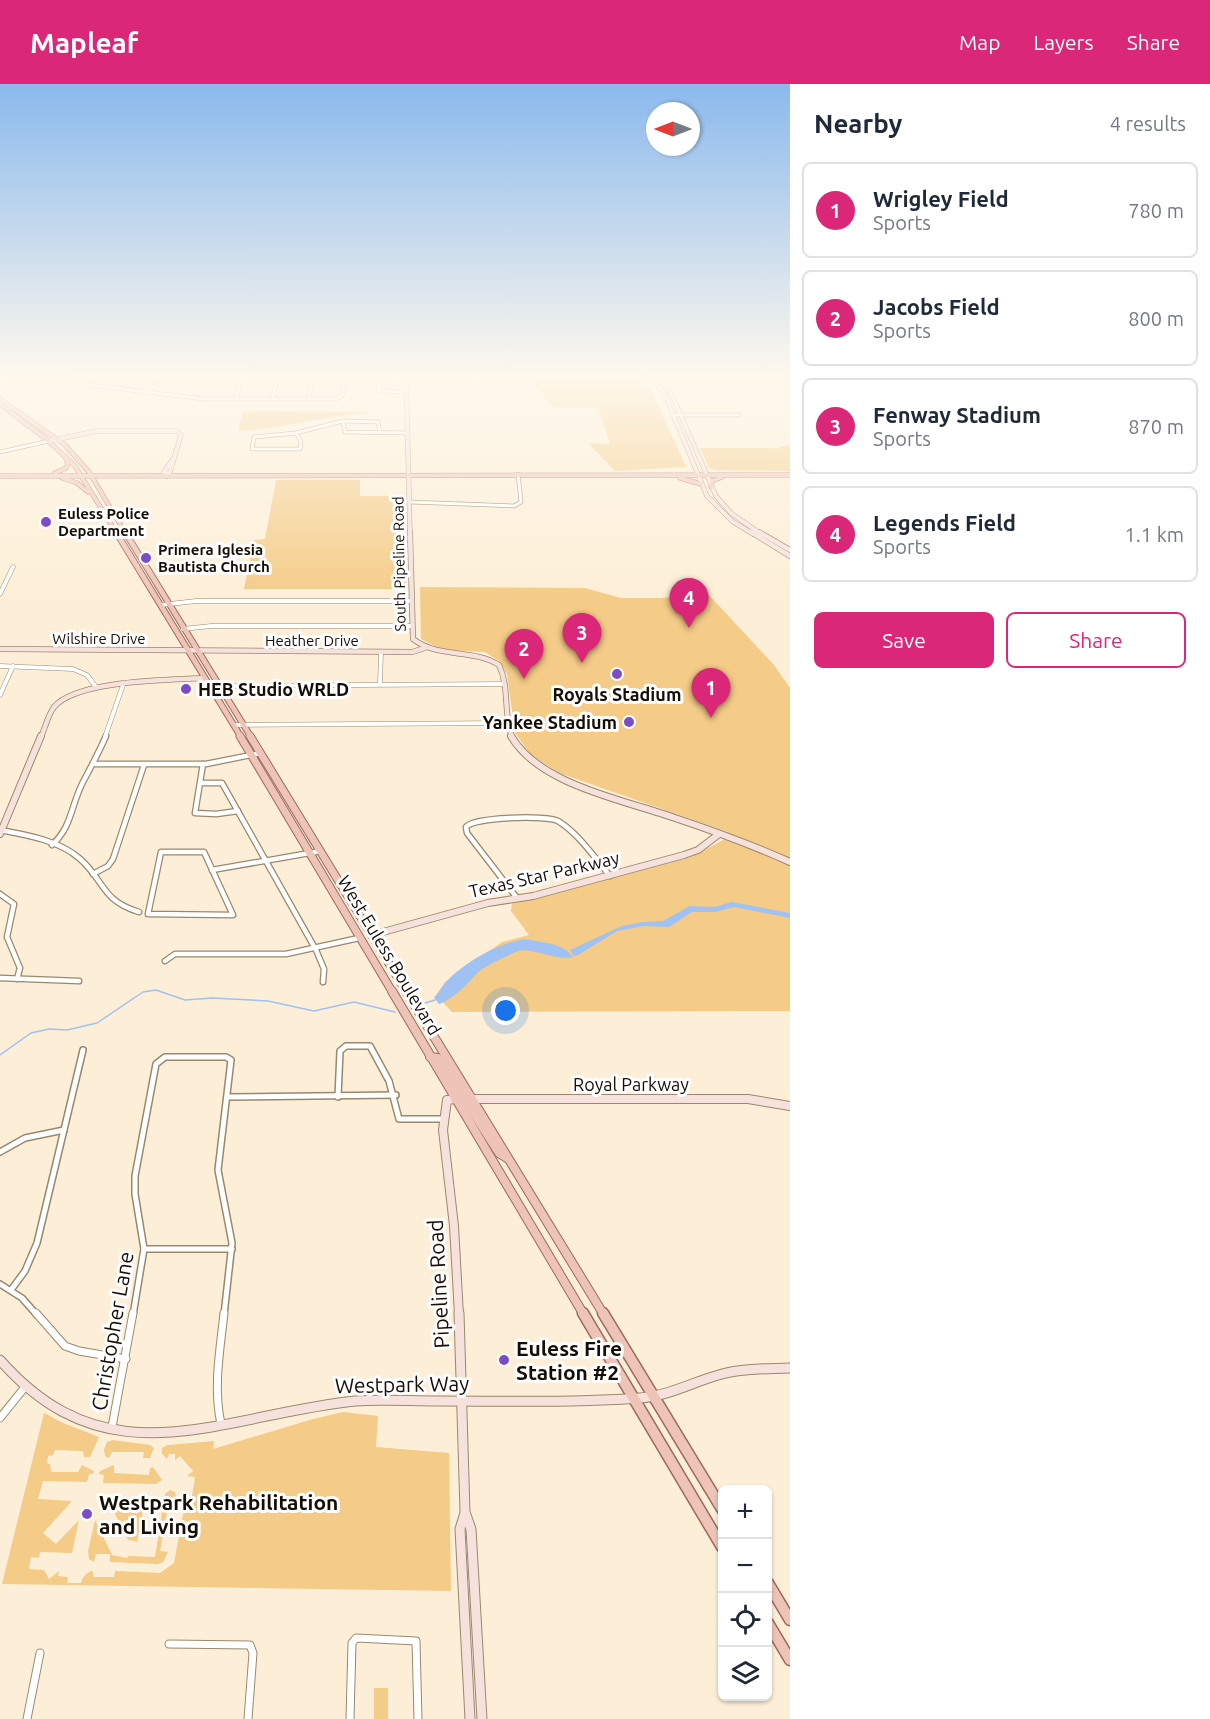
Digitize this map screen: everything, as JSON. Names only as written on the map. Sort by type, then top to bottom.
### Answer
[{"type":"main road","name":"West Euless Boulevard","points":[[57,448],[81,475],[234,725],[718,1539]]},
{"type":"main road","name":"West Euless Boulevard","points":[[67,448],[80,459],[111,506],[183,629],[718,1501]]},
{"type":"main road","points":[[32,476],[63,471],[68,464],[64,454]]},
{"type":"main road","points":[[80,459],[93,470],[127,476]]},
{"type":"main road","points":[[682,476],[690,473],[694,467]]},
{"type":"main road","points":[[703,468],[723,476]]},
{"type":"main road","points":[[0,476],[790,476]]},
{"type":"main road","points":[[39,476],[74,481],[92,495]]},
{"type":"main road","points":[[100,490],[103,483],[109,479],[127,476]]},
{"type":"main road","points":[[682,476],[700,484]]},
{"type":"main road","points":[[711,487],[712,481],[723,476]]},
{"type":"main road","points":[[100,508],[111,506]]},
{"type":"main road","points":[[112,526],[123,528]]},
{"type":"main road","points":[[359,938],[372,935]]},
{"type":"main road","points":[[430,1057],[438,1058],[460,1093],[472,1099]]},
{"type":"main road","points":[[455,1099],[467,1103],[499,1153],[508,1158]]},
{"type":"main road","points":[[536,1232],[551,1231]]},
{"type":"main road","points":[[772,1590],[790,1620]]},
{"type":"main road","points":[[772,1630],[790,1660]]},
{"type":"street","points":[[0,452],[16,448]]},
{"type":"street","points":[[167,476],[177,448]]},
{"type":"street","points":[[252,448],[300,448]]},
{"type":"street","name":"South Pipeline Road","points":[[408,448],[413,639],[424,648],[438,652],[476,654],[492,659],[502,669],[507,723],[516,745],[530,760],[547,771],[790,862]]},
{"type":"street","points":[[686,448],[700,484],[720,512],[790,556]]},
{"type":"street","points":[[694,448],[718,499],[728,509],[790,550]]},
{"type":"street","points":[[410,502],[514,506],[521,502],[518,476]]},
{"type":"street","points":[[770,544],[777,543]]},
{"type":"street","points":[[0,594],[13,567]]},
{"type":"street","points":[[160,605],[196,601],[411,601]]},
{"type":"street","points":[[183,629],[211,626],[412,626]]},
{"type":"street","name":"Heather Drive","points":[[198,652],[412,652],[424,648]]},
{"type":"street","name":"Wilshire Drive","points":[[0,650],[187,650],[198,652]]},
{"type":"street","points":[[380,684],[381,652]]},
{"type":"street","points":[[0,666],[55,666],[78,670],[87,675],[96,687]]},
{"type":"street","points":[[0,695],[13,666]]},
{"type":"street","points":[[139,912],[123,908],[109,899],[93,874],[76,856],[25,835],[1,832],[53,708],[66,697],[96,687],[204,678]]},
{"type":"street","points":[[220,686],[504,684]]},
{"type":"street","points":[[52,845],[64,834],[82,783],[94,764],[123,685]]},
{"type":"street","points":[[234,725],[507,723]]},
{"type":"street","points":[[94,764],[203,764],[261,753]]},
{"type":"street","points":[[203,764],[195,813],[238,811]]},
{"type":"street","points":[[93,874],[108,866],[113,859],[139,787],[144,765]]},
{"type":"street","points":[[201,783],[222,783],[316,950],[324,969],[322,982]]},
{"type":"street","points":[[517,898],[467,832],[466,827],[469,823],[486,819],[556,820],[574,835],[610,876]]},
{"type":"street","name":"Texas Star Parkway","points":[[372,935],[488,903],[610,876],[698,850],[719,834]]},
{"type":"street","points":[[212,870],[321,851]]},
{"type":"street","points":[[161,852],[204,852],[212,870],[233,915],[148,914],[161,852]]},
{"type":"street","points":[[0,894],[14,904],[7,937],[20,968],[17,979]]},
{"type":"street","points":[[165,961],[175,954],[275,955],[316,950],[359,938]]},
{"type":"street","points":[[0,978],[79,981]]},
{"type":"street","points":[[338,1097],[340,1051],[345,1046],[370,1046],[392,1082],[399,1119],[443,1119],[447,1100],[455,1099]]},
{"type":"street","points":[[11,1290],[23,1276],[32,1260],[83,1050]]},
{"type":"street","name":"Christopher Lane","points":[[111,1430],[126,1359],[144,1249],[134,1183],[158,1061],[165,1057],[229,1058],[232,1064],[228,1097]]},
{"type":"street","points":[[222,1428],[216,1401],[216,1385],[232,1249],[231,1225],[218,1177],[228,1097],[396,1095]]},
{"type":"street","name":"Royal Parkway","points":[[472,1099],[748,1100],[790,1106]]},
{"type":"street","name":"Pipeline Road","points":[[443,1119],[451,1196],[461,1401],[465,1512],[460,1529],[464,1646],[470,1719]]},
{"type":"street","points":[[0,1152],[25,1138],[64,1130]]},
{"type":"street","points":[[144,1249],[232,1249]]},
{"type":"street","points":[[0,1284],[22,1298],[65,1346],[79,1351],[126,1359]]},
{"type":"street","name":"Westpark Way","points":[[0,1360],[24,1387],[79,1421],[111,1430],[162,1435],[222,1428],[321,1405],[356,1401],[654,1396],[741,1370],[790,1368]]},
{"type":"street","points":[[0,1418],[24,1387]]},
{"type":"street","name":"Pipeline Road","points":[[465,1512],[471,1528],[482,1719]]},
{"type":"street","points":[[350,1719],[352,1643],[356,1638],[416,1641],[418,1719]]},
{"type":"street","points":[[169,1644],[250,1646],[253,1653],[248,1719]]},
{"type":"street","points":[[464,1646],[476,1645]]},
{"type":"street","points":[[27,1719],[40,1653]]},
{"type":"shaded area","points":[[593,448],[678,448],[686,467],[615,471]]},
{"type":"shaded area","points":[[700,448],[790,448],[790,471],[709,468]]},
{"type":"shaded area","points":[[276,480],[360,480],[360,496],[405,496],[406,589],[244,589],[254,540],[265,539]]},
{"type":"shaded area","points":[[420,587],[585,588],[621,598],[661,598],[707,593],[774,665],[790,688],[790,1011],[452,1012],[436,995],[445,982],[502,942],[529,935],[511,911],[512,903],[539,898],[691,857],[725,839],[728,832],[559,773],[530,754],[515,733],[507,674],[499,661],[485,652],[442,650],[421,639]]},
{"type":"shaded area","points":[[343,1412],[378,1416],[376,1447],[449,1453],[451,1591],[2,1584],[44,1413],[99,1437],[90,1457],[84,1457],[83,1451],[55,1450],[53,1455],[48,1456],[47,1463],[50,1464],[51,1472],[78,1472],[82,1465],[94,1471],[93,1474],[89,1474],[87,1482],[43,1481],[38,1499],[72,1501],[43,1533],[56,1544],[79,1520],[72,1553],[40,1552],[39,1558],[31,1557],[29,1569],[44,1570],[49,1579],[59,1571],[58,1576],[68,1577],[67,1583],[81,1583],[88,1572],[93,1571],[93,1577],[114,1577],[115,1571],[160,1573],[174,1563],[184,1509],[190,1509],[195,1477],[187,1476],[193,1471],[180,1456],[175,1460],[175,1454],[169,1454],[167,1459],[162,1454],[162,1448],[168,1445],[214,1441],[213,1449]]},
{"type":"shaded area","points":[[113,1440],[150,1445],[154,1448],[150,1458],[143,1458],[144,1452],[112,1452],[109,1458],[105,1456],[104,1450],[107,1442]]},
{"type":"shaded area","points":[[114,1465],[114,1473],[149,1475],[150,1468],[153,1467],[162,1480],[156,1484],[103,1483],[104,1475],[99,1474],[100,1471]]},
{"type":"shaded area","points":[[170,1490],[175,1492],[177,1499],[169,1501],[160,1551],[168,1552],[163,1562],[158,1564],[110,1562],[110,1554],[96,1554],[94,1562],[89,1559],[88,1551],[95,1520],[112,1555],[127,1558],[128,1556],[155,1557],[165,1494]]},
{"type":"shaded area","points":[[109,1502],[142,1503],[140,1510],[143,1510],[137,1543],[128,1540]]},
{"type":"shaded area","points":[[374,1688],[388,1688],[388,1719],[374,1719]]},
{"type":"water","points":[[732,902],[790,913],[790,918],[734,907],[715,912],[692,912],[669,927],[644,926],[617,931],[578,955],[574,956],[570,950],[622,926],[663,921],[690,906],[714,907]]},
{"type":"water","points":[[525,939],[563,948],[573,957],[518,951],[478,972],[444,1002],[439,1004],[434,997],[444,984],[472,961],[493,949]]},
{"type":"waterway","points":[[0,1055],[31,1033],[49,1029],[67,1030],[97,1023],[143,992],[156,990],[185,1000],[212,998],[268,1001],[314,1011],[354,1002],[395,1012]]},
{"type":"waterway","points":[[422,1004],[438,999]]},
{"type":"place","name":"Euless Police Department","points":[[46,522]]},
{"type":"place","name":"Primera Iglesia Bautista Church","points":[[146,558]]},
{"type":"place","name":"Legends Field","points":[[689,628]]},
{"type":"place","name":"Fenway Stadium","points":[[582,663]]},
{"type":"place","name":"Royals Stadium","points":[[617,674]]},
{"type":"place","name":"Jacobs Field","points":[[524,679]]},
{"type":"place","name":"HEB Studio WRLD","points":[[186,689]]},
{"type":"place","name":"Wrigley Field","points":[[711,718]]},
{"type":"place","name":"Yankee Stadium","points":[[629,722]]},
{"type":"place","name":"Euless Fire Station #2","points":[[504,1360]]},
{"type":"place","name":"Westpark Rehabilitation and Living","points":[[87,1514]]}]
